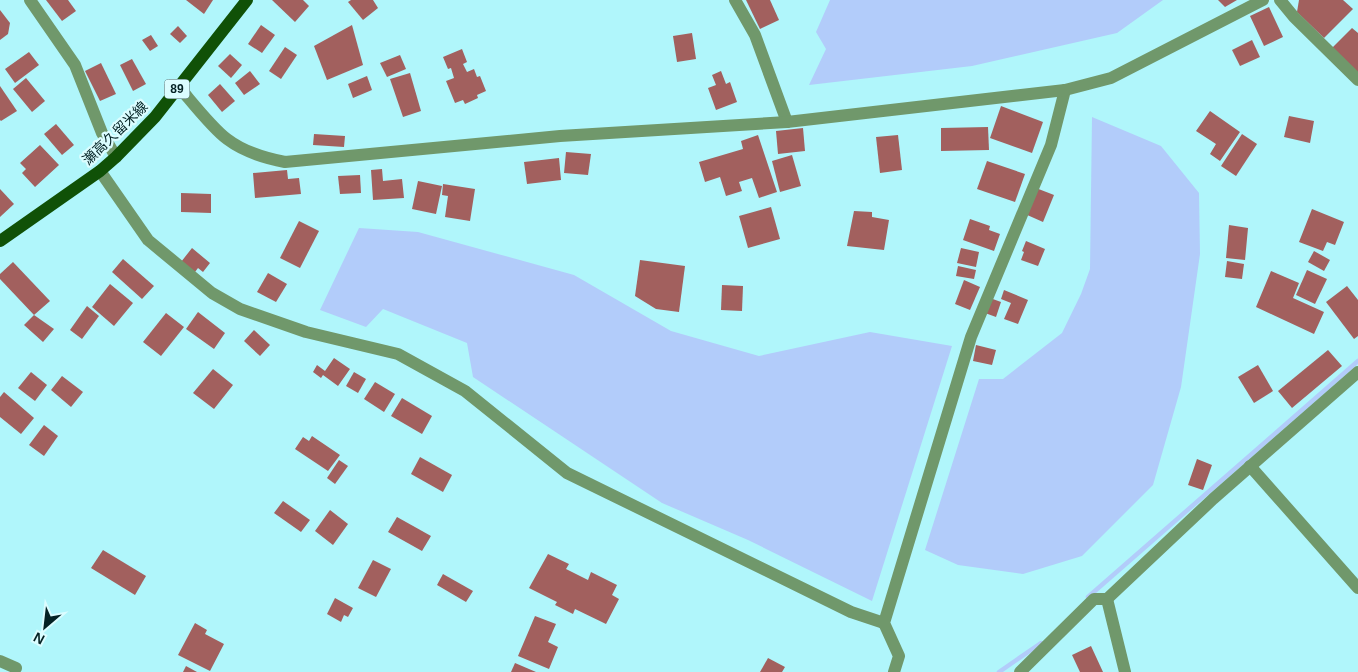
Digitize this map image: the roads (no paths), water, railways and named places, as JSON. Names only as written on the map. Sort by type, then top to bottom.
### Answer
[{"type":"main road","name":"瀬高久留米線","points":[[0,242],[100,171],[116,157],[155,117],[248,0]]},
{"type":"street","points":[[30,0],[75,65],[102,133],[116,157]]},
{"type":"street","points":[[736,0],[755,36],[787,122]]},
{"type":"street","points":[[179,87],[226,139],[255,154],[285,162],[560,136],[787,122],[1065,90],[1111,78],[1263,0]]},
{"type":"street","points":[[1280,0],[1294,17],[1358,80]]},
{"type":"street","points":[[894,672],[899,656],[884,623],[971,337],[1051,145],[1065,90]]},
{"type":"street","points":[[100,171],[148,240],[209,292],[240,309],[306,332],[398,354],[465,390],[567,474],[851,612],[884,623]]},
{"type":"street","points":[[1020,672],[1094,599],[1107,599],[1213,499],[1358,372]]},
{"type":"street","points":[[1250,466],[1358,588]]},
{"type":"street","points":[[1107,599],[1125,672]]},
{"type":"street","points":[[0,661],[16,668]]},
{"type":"water","points":[[830,0],[1163,0],[1117,33],[972,66],[809,85],[826,49],[816,32]]},
{"type":"water","points":[[1092,117],[1161,146],[1199,193],[1200,254],[1181,387],[1153,485],[1082,556],[1023,574],[958,565],[925,550],[979,379],[1003,379],[1062,333],[1081,294],[1090,269]]},
{"type":"water","points":[[359,228],[418,232],[574,275],[671,331],[759,356],[870,332],[952,346],[872,601],[748,540],[662,503],[473,377],[467,343],[383,309],[366,327],[320,310]]},
{"type":"waterway","points":[[1088,597],[1358,361]]},
{"type":"waterway","points":[[999,672],[1041,643]]}]
